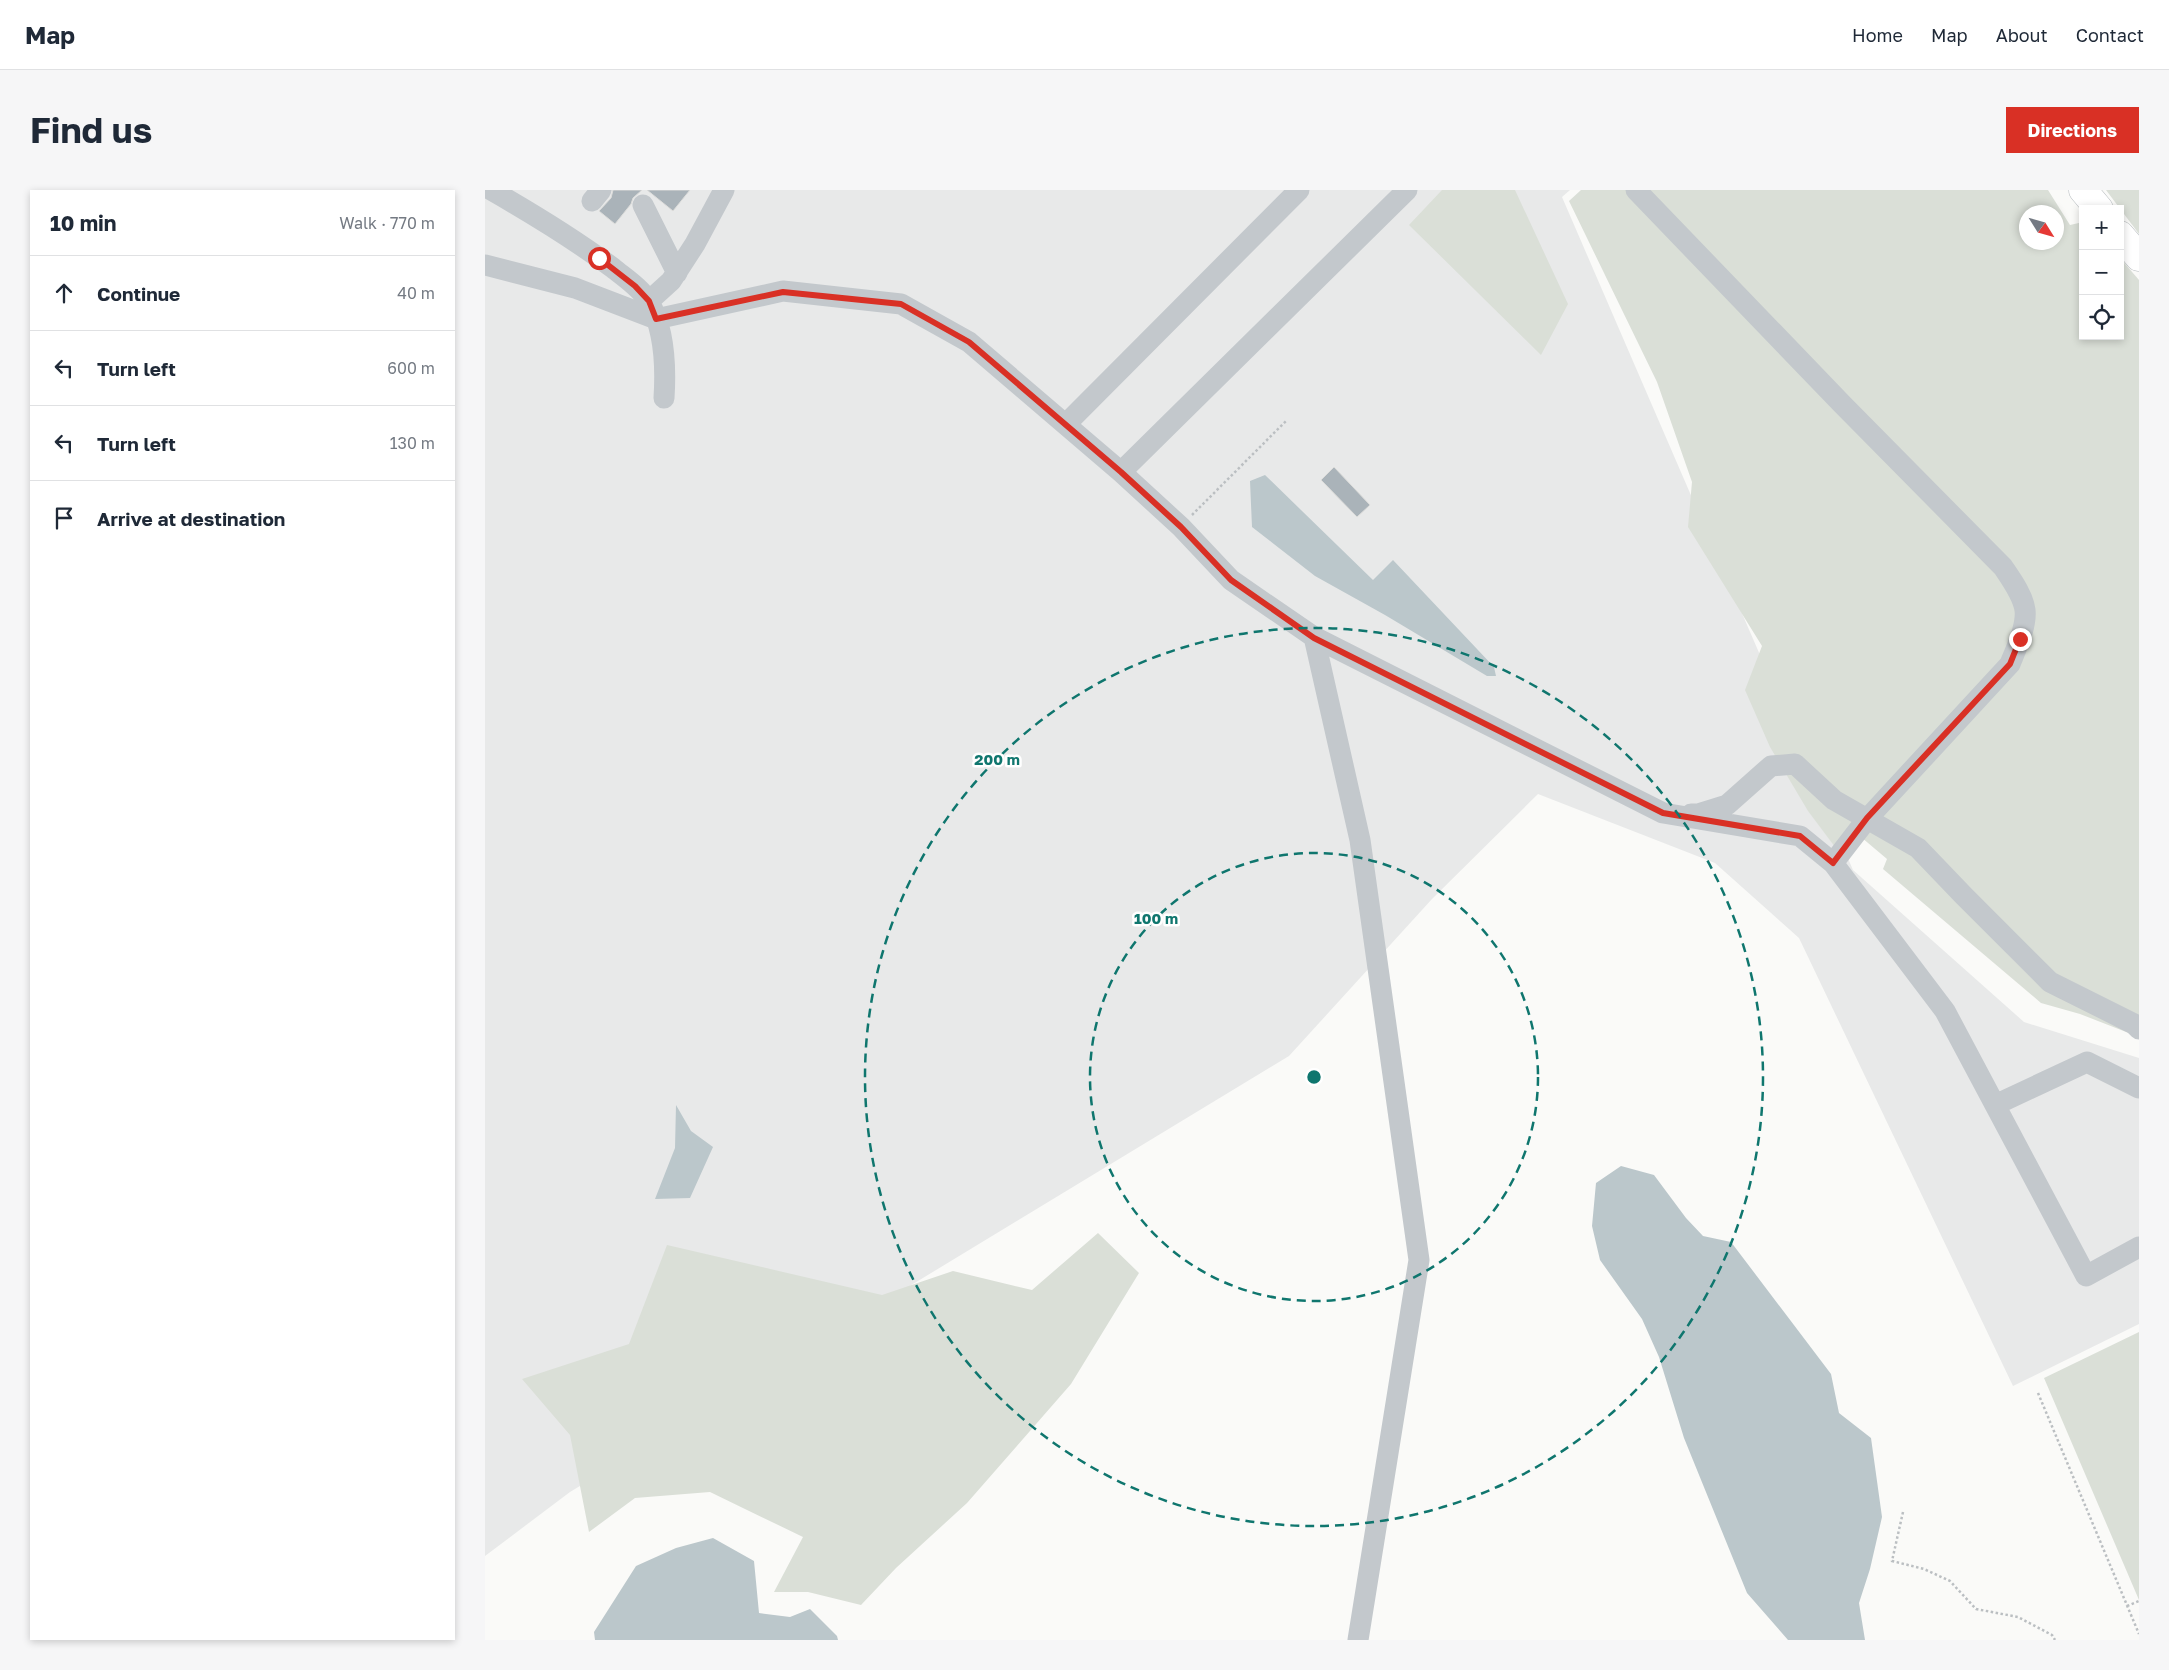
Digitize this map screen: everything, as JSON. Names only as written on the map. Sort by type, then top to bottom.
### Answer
[{"type":"highway","points":[[2083,190],[2096,205]]},
{"type":"highway","points":[[2124,240],[2139,257]]},
{"type":"lane","points":[[491,190],[532,213],[599,258],[635,286],[653,310],[664,355],[664,398]]},
{"type":"lane","points":[[653,310],[695,244],[724,190]]},
{"type":"lane","points":[[1066,424],[1299,190]]},
{"type":"lane","points":[[1121,472],[1407,190]]},
{"type":"lane","points":[[1636,190],[1842,404],[2003,567],[2015,586],[2025,610],[2020,639],[2010,664],[1867,818],[1833,863]]},
{"type":"lane","points":[[643,205],[677,273]]},
{"type":"lane","points":[[485,265],[653,310],[783,292],[901,304],[969,342],[1121,472],[1181,527],[1231,580],[1314,638],[1663,813],[1800,836],[1833,863],[1945,1011],[2086,1276],[2139,1247]]},
{"type":"lane","points":[[1314,638],[1360,840],[1419,1260],[1358,1640]]},
{"type":"lane","points":[[1663,813],[1699,814],[1727,805],[1771,766],[1795,764],[1834,800],[1918,848],[1963,896],[2050,982],[2134,1024],[2139,1029]]},
{"type":"lane","points":[[1995,1105],[2087,1062],[2139,1088]]},
{"type":"path","points":[[1181,527],[1287,420]]},
{"type":"path","points":[[2038,1393],[2139,1634]]},
{"type":"path","points":[[1903,1512],[1892,1560],[1924,1569],[1950,1581],[1977,1609],[2018,1617],[2052,1635],[2055,1640]]},
{"type":"path","points":[[2127,1606],[2139,1601]]},
{"type":"shaded area","points":[[485,190],[1570,190],[1562,197],[1853,870],[2024,1022],[2139,1058],[2139,1324],[2013,1386],[1799,938],[1715,863],[1538,794],[1432,899],[1289,1056],[570,1492],[485,1556]]},
{"type":"shaded area","points":[[1442,190],[1515,190],[1568,304],[1541,355],[1409,225]]},
{"type":"shaded area","points":[[1581,190],[2048,190],[2057,205],[2019,205],[2019,250],[2064,250],[2064,215],[2070,225],[2079,223],[2079,340],[2124,340],[2124,263],[2139,280],[2139,1037],[2080,1014],[2041,1003],[1883,869],[1887,859],[1855,832],[1838,851],[1808,811],[1770,747],[1745,690],[1762,646],[1688,527],[1692,482],[1657,382],[1569,201]]},
{"type":"shaded area","points":[[2106,190],[2139,190],[2139,234],[2124,214],[2124,205],[2117,205]]},
{"type":"shaded area","points":[[1265,475],[1373,580],[1393,560],[1494,667],[1496,676],[1487,676],[1315,576],[1252,527],[1250,481]]},
{"type":"shaded area","points":[[676,1105],[691,1131],[713,1147],[690,1198],[655,1199],[675,1148]]},
{"type":"shaded area","points":[[1621,1166],[1654,1175],[1686,1218],[1703,1236],[1731,1242],[1831,1374],[1839,1413],[1871,1438],[1882,1517],[1870,1569],[1859,1603],[1865,1640],[1788,1640],[1747,1593],[1684,1438],[1659,1357],[1642,1319],[1600,1260],[1592,1226],[1596,1183]]},
{"type":"shaded area","points":[[1098,1233],[1139,1273],[1071,1384],[967,1503],[896,1568],[861,1605],[808,1592],[774,1592],[803,1537],[710,1492],[635,1498],[589,1532],[570,1435],[522,1379],[629,1344],[667,1245],[882,1295],[953,1271],[1032,1290]]},
{"type":"shaded area","points":[[2139,1332],[2139,1600],[2044,1378]]},
{"type":"shaded area","points":[[713,1538],[754,1561],[759,1613],[790,1617],[810,1609],[837,1636],[838,1640],[595,1640],[594,1632],[636,1566],[676,1548]]},
{"type":"building","points":[[613,190],[642,190],[633,198],[631,204],[615,224],[599,211],[611,198]]},
{"type":"building","points":[[647,190],[690,190],[673,211]]},
{"type":"building","points":[[1334,467],[1370,505],[1357,517],[1321,480]]},
{"type":"route","points":[[599,258],[635,286],[649,301],[656,319],[783,292],[901,304],[969,342],[1121,472],[1181,527],[1231,580],[1314,638],[1663,813],[1800,836],[1833,863],[1867,818],[2010,664],[2020,639]]}]
